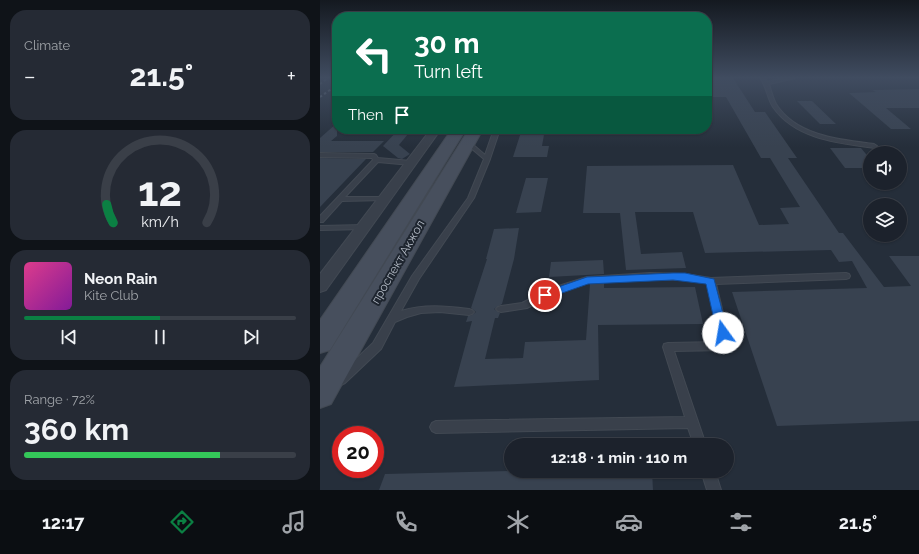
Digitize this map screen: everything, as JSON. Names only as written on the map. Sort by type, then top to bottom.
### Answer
[{"type":"main road","name":"проспект Акжол","points":[[320,342],[468,134]]},
{"type":"main road","name":"проспект Акжол","points":[[320,394],[468,134]]},
{"type":"street","points":[[320,286],[432,134]]},
{"type":"lane","points":[[773,101],[788,121],[800,129],[842,142],[874,146]]},
{"type":"lane","points":[[468,134],[487,159]]},
{"type":"lane","points":[[320,400],[377,346],[393,320],[415,278],[470,198],[487,159],[495,134]]},
{"type":"lane","points":[[320,155],[374,156],[376,160],[411,163]]},
{"type":"lane","points":[[320,220],[376,160]]},
{"type":"lane","points":[[340,199],[384,199]]},
{"type":"lane","points":[[320,228],[364,227]]},
{"type":"lane","points":[[501,310],[524,306],[556,290],[587,280],[678,276],[711,281],[846,276]]},
{"type":"lane","points":[[698,438],[668,347],[726,346],[711,281]]},
{"type":"lane","points":[[393,320],[416,309],[437,308],[469,312]]},
{"type":"lane","points":[[436,428],[692,422]]},
{"type":"lane","points":[[710,478],[714,490]]},
{"type":"building","points":[[728,101],[748,101],[755,112],[765,112],[797,158],[788,158],[839,233],[843,233],[884,287],[911,286],[889,256],[919,256],[919,421],[777,426],[732,292],[867,288],[852,261],[839,262],[831,250],[705,253],[693,212],[635,212],[641,254],[682,252],[686,268],[626,270],[620,213],[583,213],[587,166],[733,165],[759,225],[789,224],[780,208],[800,207],[770,158],[761,158]]},
{"type":"building","points":[[797,101],[812,101],[836,124],[820,124]]},
{"type":"building","points":[[858,101],[919,101],[919,108],[886,108],[911,129],[891,129]]},
{"type":"building","points":[[332,127],[332,134],[337,134],[337,136],[331,141],[384,141],[373,152],[320,152],[320,138]]},
{"type":"building","points":[[394,134],[408,134],[399,145],[410,154],[402,159],[398,158],[383,146]]},
{"type":"building","points":[[520,134],[544,134],[542,146],[549,146],[547,157],[513,157]]},
{"type":"building","points":[[830,148],[861,148],[863,150],[863,168],[845,168]]},
{"type":"building","points":[[320,158],[366,159],[320,207]]},
{"type":"building","points":[[526,178],[548,178],[541,212],[516,213]]},
{"type":"building","points":[[519,228],[514,259],[502,304],[494,309],[500,313],[498,318],[495,318],[485,359],[523,358],[525,342],[586,340],[590,284],[604,283],[604,288],[695,287],[703,324],[598,325],[599,380],[454,387],[472,321],[466,322],[468,316],[476,312],[471,308],[487,259],[494,229]]},
{"type":"building","points":[[603,260],[604,274],[549,277],[551,262]]},
{"type":"building","points":[[504,471],[504,478],[652,478],[653,490],[379,490],[385,474]]},
{"type":"route","points":[[545,295],[587,280],[673,276],[711,281],[723,333]]}]
